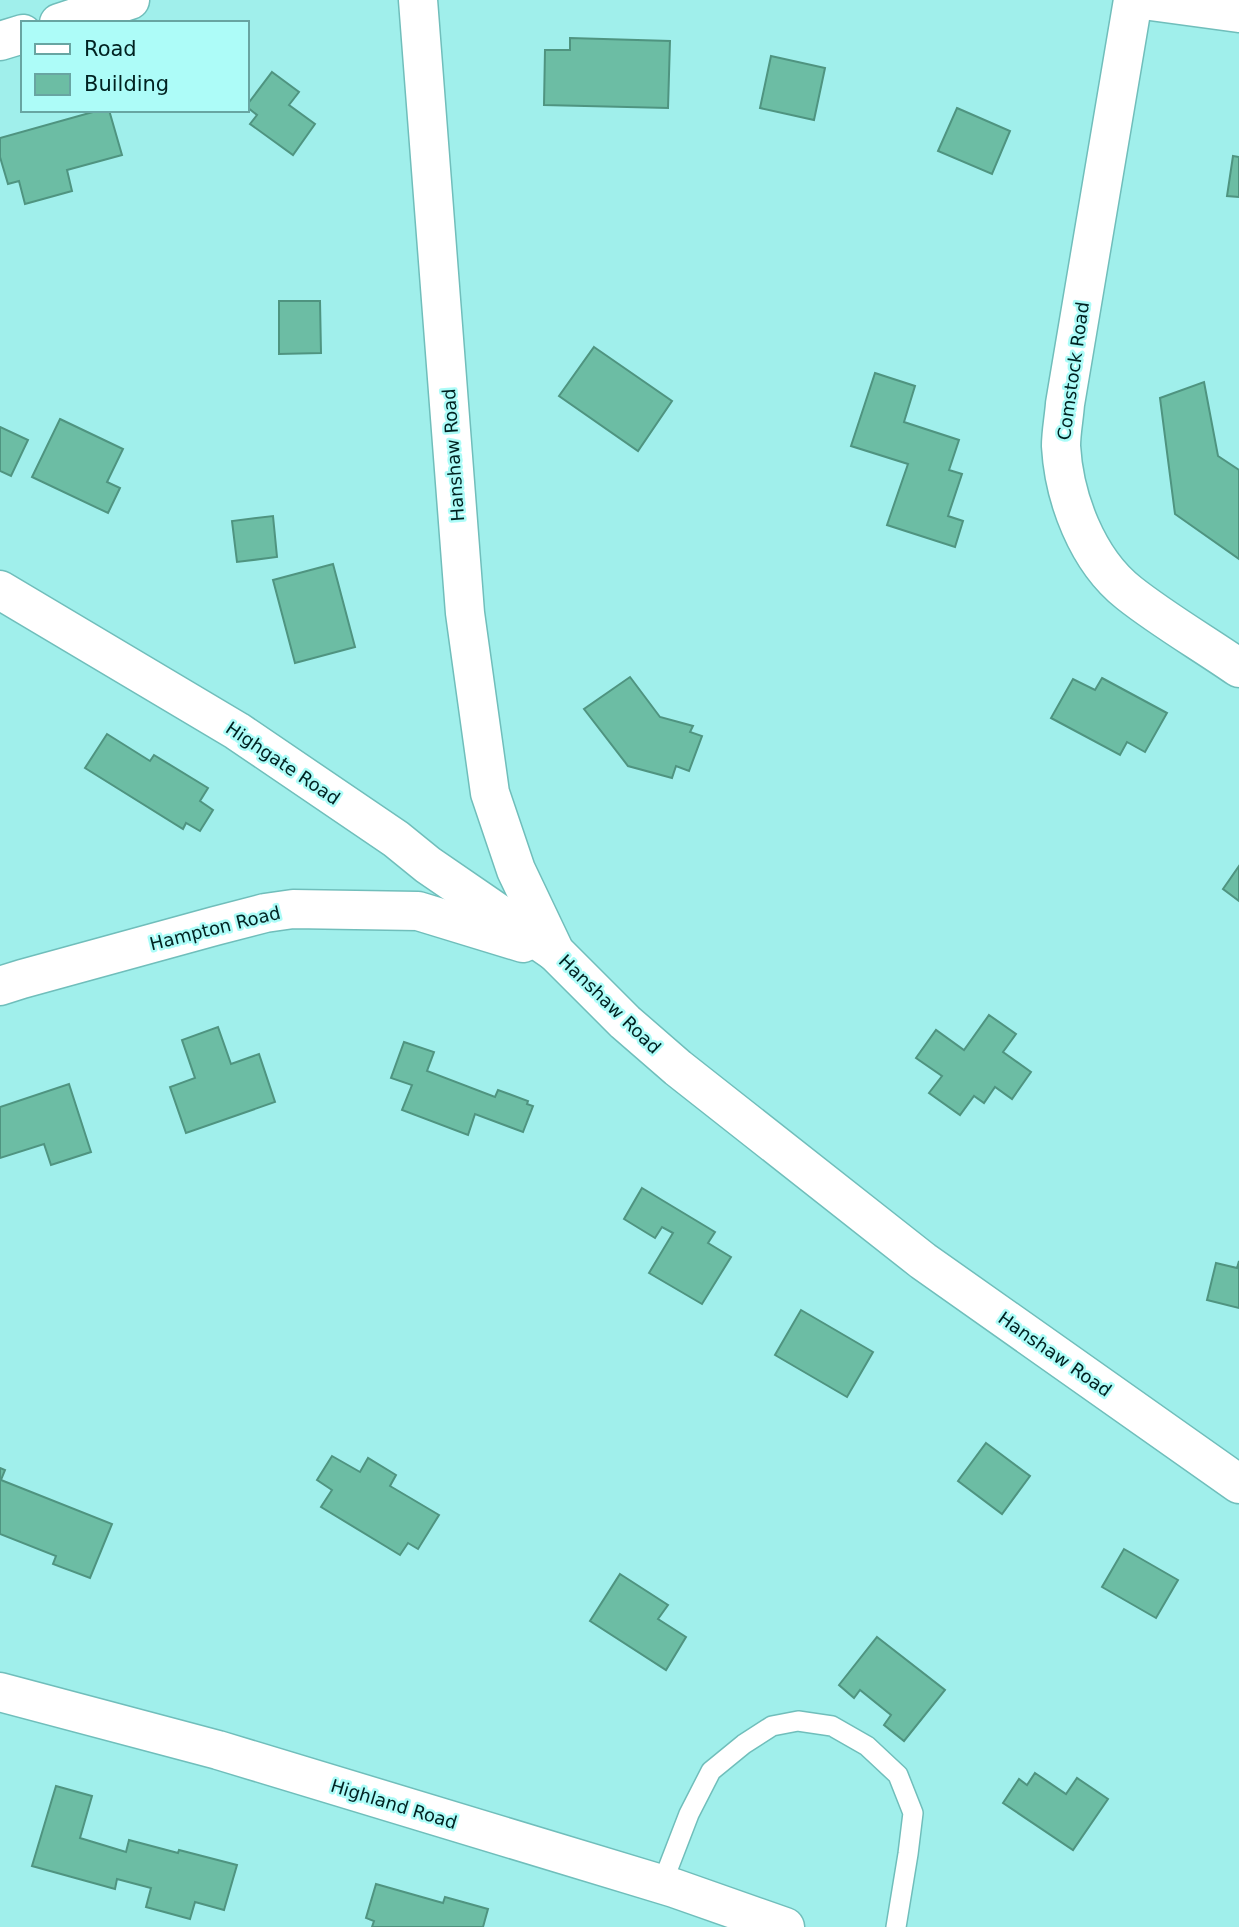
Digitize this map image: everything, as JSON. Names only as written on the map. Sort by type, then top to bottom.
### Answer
[{"type":"street","points":[[65,21],[130,0]]},
{"type":"street","name":"Hanshaw Road","points":[[418,0],[465,613],[490,793],[516,870],[555,952],[625,1022],[678,1068],[923,1261],[1239,1485]]},
{"type":"street","name":"Comstock Road","points":[[1133,0],[1065,404],[1062,464],[1071,505],[1088,543],[1111,575],[1128,592],[1239,668]]},
{"type":"street","points":[[1143,0],[1239,13]]},
{"type":"street","points":[[0,41],[21,35]]},
{"type":"street","name":"Highgate Road","points":[[0,590],[237,731],[555,952]]},
{"type":"street","name":"Hampton Road","points":[[0,986],[215,926],[293,909],[418,911],[555,952]]},
{"type":"street","name":"Highland Road","points":[[0,1692],[218,1751],[662,1884],[785,1927]]},
{"type":"lane","points":[[662,1884],[690,1814],[711,1771],[744,1744],[772,1726],[798,1721],[832,1726],[867,1746],[898,1775],[913,1813],[896,1927]]},
{"type":"building","points":[[570,38],[670,41],[668,108],[544,105],[545,50],[570,50]]},
{"type":"building","points":[[771,56],[825,68],[814,120],[760,108]]},
{"type":"building","points":[[272,72],[299,92],[289,105],[315,124],[293,155],[250,124],[257,115],[248,108],[248,104]]},
{"type":"building","points":[[957,108],[1010,131],[992,174],[938,151]]},
{"type":"building","points":[[93,112],[110,112],[122,155],[67,170],[72,191],[25,204],[19,181],[8,184],[0,157],[0,138]]},
{"type":"building","points":[[1233,156],[1239,157],[1239,197],[1227,196]]},
{"type":"building","points":[[279,301],[320,301],[321,353],[279,354]]},
{"type":"building","points":[[594,347],[672,401],[638,451],[559,396]]},
{"type":"building","points":[[875,373],[915,386],[904,422],[959,440],[949,470],[962,474],[948,516],[963,521],[955,547],[887,525],[908,464],[851,446]]},
{"type":"building","points":[[1204,382],[1218,456],[1239,470],[1239,559],[1175,514],[1160,398]]},
{"type":"building","points":[[60,419],[123,449],[107,482],[120,488],[108,513],[32,477]]},
{"type":"building","points":[[0,427],[28,440],[11,476],[0,471]]},
{"type":"building","points":[[273,516],[277,557],[237,562],[232,521]]},
{"type":"building","points":[[333,564],[355,647],[295,663],[273,580]]},
{"type":"building","points":[[630,677],[660,717],[693,726],[690,732],[702,736],[689,771],[676,766],[672,778],[628,766],[584,709]]},
{"type":"building","points":[[1102,678],[1167,713],[1145,752],[1127,742],[1120,755],[1051,718],[1073,679],[1095,690]]},
{"type":"building","points":[[107,734],[150,761],[154,755],[208,788],[200,801],[213,810],[200,831],[186,823],[183,829],[85,768]]},
{"type":"building","points":[[1239,866],[1239,901],[1223,889]]},
{"type":"building","points":[[989,1015],[1016,1034],[1003,1052],[1031,1072],[1012,1099],[995,1087],[984,1103],[974,1096],[960,1115],[929,1093],[942,1076],[916,1058],[936,1030],[964,1050]]},
{"type":"building","points":[[218,1027],[231,1064],[259,1054],[275,1102],[186,1133],[170,1087],[195,1078],[182,1040]]},
{"type":"building","points":[[404,1042],[434,1052],[427,1071],[495,1097],[498,1090],[528,1101],[527,1104],[533,1106],[523,1132],[475,1114],[468,1135],[402,1110],[412,1085],[391,1078]]},
{"type":"building","points":[[69,1084],[91,1152],[51,1165],[44,1144],[0,1158],[0,1107]]},
{"type":"building","points":[[642,1188],[715,1232],[708,1243],[731,1257],[702,1304],[649,1273],[673,1233],[662,1227],[655,1238],[624,1219]]},
{"type":"building","points":[[1239,1261],[1239,1308],[1207,1300],[1216,1263],[1237,1268]]},
{"type":"building","points":[[801,1310],[873,1352],[847,1397],[775,1355]]},
{"type":"building","points":[[986,1443],[1030,1476],[1002,1514],[958,1481]]},
{"type":"building","points":[[332,1456],[360,1472],[368,1458],[396,1475],[390,1486],[439,1515],[418,1549],[408,1543],[400,1555],[321,1507],[332,1490],[317,1480]]},
{"type":"building","points":[[0,1468],[5,1470],[1,1480],[112,1524],[90,1578],[53,1564],[56,1556],[0,1534]]},
{"type":"building","points":[[1124,1549],[1178,1580],[1156,1618],[1102,1587]]},
{"type":"building","points":[[620,1574],[668,1605],[658,1619],[686,1637],[666,1670],[590,1621]]},
{"type":"building","points":[[877,1637],[945,1690],[904,1741],[884,1725],[891,1715],[860,1690],[854,1698],[839,1685]]},
{"type":"building","points":[[1035,1773],[1066,1794],[1077,1778],[1108,1799],[1073,1850],[1003,1803],[1019,1779],[1027,1785]]},
{"type":"building","points":[[56,1786],[92,1796],[80,1838],[126,1852],[129,1840],[237,1865],[224,1910],[195,1902],[190,1919],[146,1907],[151,1888],[117,1879],[115,1889],[32,1866]]},
{"type":"building","points":[[376,1884],[443,1903],[445,1897],[488,1909],[483,1927],[372,1927],[374,1921],[366,1918]]}]
